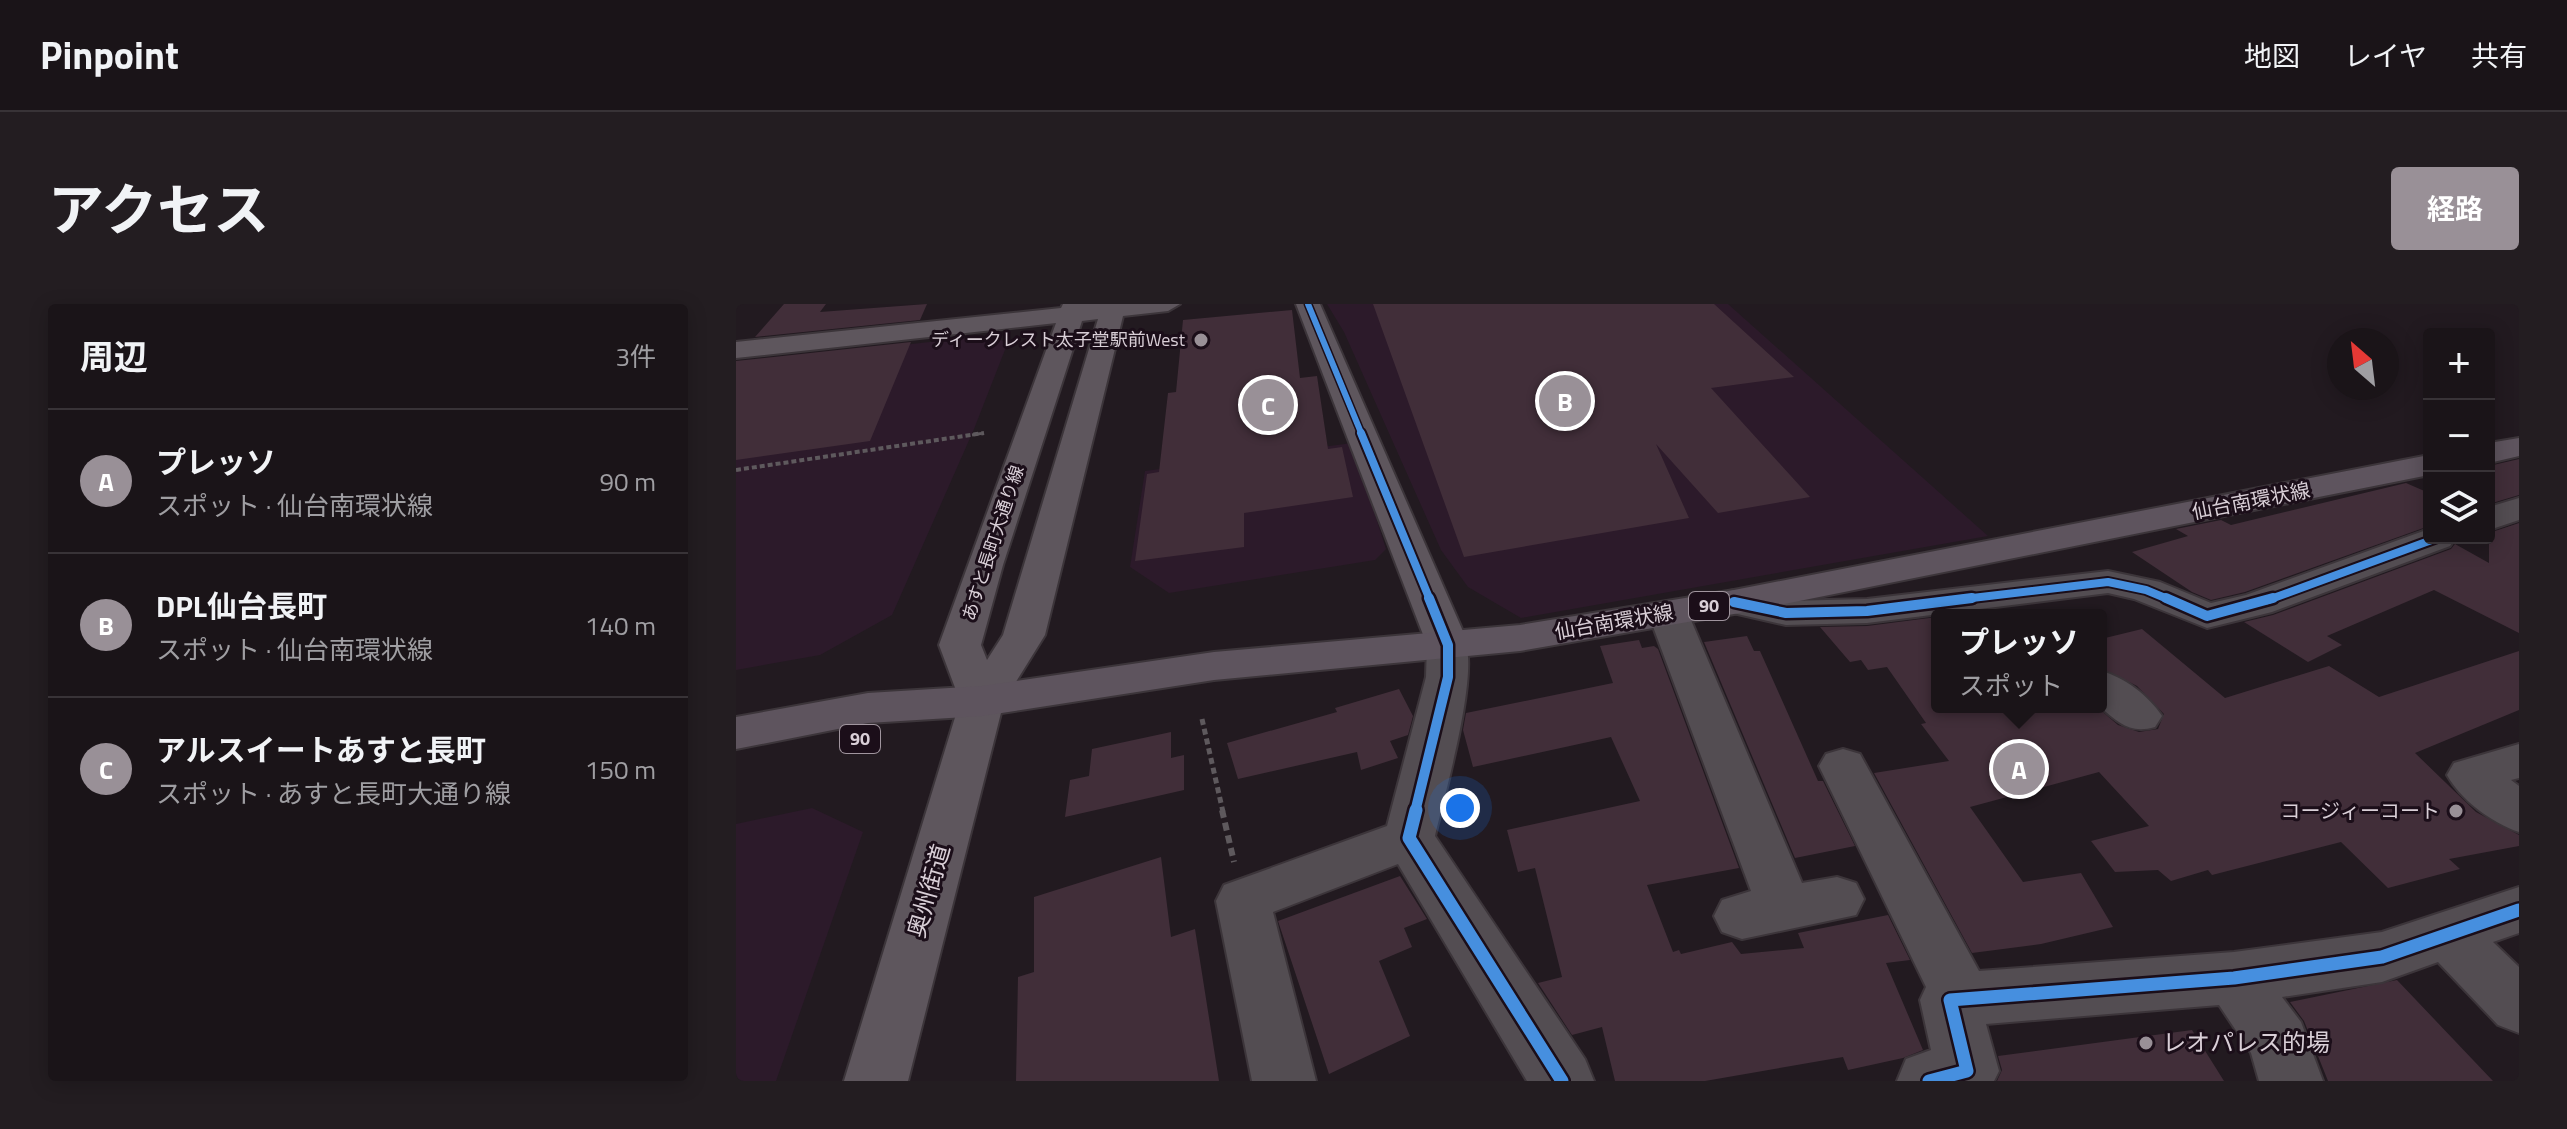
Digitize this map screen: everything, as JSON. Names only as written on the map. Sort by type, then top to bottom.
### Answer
[{"type":"main road","points":[[736,350],[1073,309],[1168,304]]},
{"type":"main road","points":[[1308,304],[1448,645]]},
{"type":"main road","points":[[982,701],[1024,635],[1114,307]]},
{"type":"main road","name":"あすと長町大通り線","points":[[982,701],[960,645],[984,565],[1073,309]]},
{"type":"main road","points":[[2495,452],[2519,447]]},
{"type":"main road","name":"仙台南環状線","points":[[736,733],[868,708],[982,701],[1214,666],[1520,638],[1734,602],[2423,466]]},
{"type":"main road","name":"仙台南環状線","points":[[736,763],[857,740],[982,701]]},
{"type":"main road","name":"奥州街道","points":[[876,1081],[982,701]]},
{"type":"street","points":[[2495,517],[2519,508]]},
{"type":"street","points":[[1734,602],[1786,613],[2006,605],[2108,582],[2146,590],[2207,616],[2258,604],[2423,543]]},
{"type":"street","points":[[1668,613],[1788,908]]},
{"type":"street","points":[[1448,645],[1448,677],[1409,838],[1562,1081]]},
{"type":"street","points":[[2107,690],[2139,716]]},
{"type":"street","points":[[2519,761],[2471,775],[2519,813]]},
{"type":"street","points":[[1843,766],[1962,998]]},
{"type":"street","points":[[1284,1081],[1243,901],[1409,838]]},
{"type":"street","points":[[1929,1081],[1967,1071],[1950,1000],[2234,978],[2382,957],[2519,910]]},
{"type":"street","points":[[2447,934],[2519,1006]]},
{"type":"street","points":[[2234,978],[2279,1042],[2291,1081]]},
{"type":"path","points":[[736,470],[984,433]]},
{"type":"path","points":[[1202,719],[1243,901]]},
{"type":"shaded area","points":[[1327,304],[1728,304],[1988,536],[1521,618],[1468,587],[1441,550],[1344,332]]},
{"type":"shaded area","points":[[985,336],[1008,342],[974,429],[892,615],[820,655],[736,670],[736,363]]},
{"type":"shaded area","points":[[1352,443],[1386,549],[1375,560],[1169,593],[1130,567],[1145,471]]},
{"type":"shaded area","points":[[812,808],[863,832],[776,1081],[736,1081],[736,824]]},
{"type":"building","points":[[784,304],[826,304],[820,312],[927,304],[920,320],[755,337]]},
{"type":"building","points":[[1373,304],[1714,304],[1794,377],[1711,388],[1810,497],[1718,513],[1656,444],[1689,518],[1464,557]]},
{"type":"building","points":[[1292,310],[1300,378],[1317,376],[1328,449],[1342,447],[1353,497],[1244,513],[1244,547],[1135,561],[1147,474],[1159,472],[1168,393],[1176,392],[1183,320]]},
{"type":"building","points":[[911,342],[870,441],[736,460],[736,361]]},
{"type":"building","points":[[2519,459],[2519,495],[2495,502],[2495,465]]},
{"type":"building","points":[[2406,483],[2423,490],[2423,528],[2245,592],[2211,600],[2192,592],[2132,552],[2188,536],[2176,529],[2221,520],[2231,525]]},
{"type":"building","points":[[2519,523],[2519,633],[2434,590],[2327,636],[2342,645],[2308,662],[2244,622],[2273,615],[2451,549],[2455,544],[2489,563],[2489,544],[2495,544],[2495,531]]},
{"type":"building","points":[[1931,618],[1931,713],[2104,713],[2118,725],[2139,732],[2158,729],[2164,714],[2137,686],[2107,671],[2107,638],[2142,629],[2225,698],[2329,666],[2379,697],[2519,651],[2519,710],[2415,753],[2476,812],[2519,835],[2519,846],[2449,859],[2460,869],[2388,888],[2341,842],[2212,875],[2208,870],[2171,881],[2158,870],[2115,872],[2091,841],[2149,826],[2099,772],[1970,807],[2023,882],[2081,873],[2113,927],[2041,944],[1972,953],[1874,773],[1949,761],[1921,724],[1926,723],[1887,667],[1868,670],[1861,660],[1850,662],[1820,627],[1867,626]]},
{"type":"building","points":[[1747,636],[1754,651],[1760,651],[1818,781],[1823,781],[1855,846],[1795,858],[1704,642]]},
{"type":"building","points":[[1639,640],[1642,648],[1654,646],[1658,649],[1739,868],[1647,885],[1673,952],[1679,950],[1681,954],[1732,942],[1741,954],[1804,948],[1798,933],[1888,915],[1910,960],[1886,963],[1923,1050],[1903,1058],[1848,1070],[1843,1057],[1705,1081],[1615,1081],[1602,1027],[1572,1035],[1538,983],[1562,977],[1535,868],[1518,872],[1507,830],[1640,801],[1611,737],[1473,767],[1463,730],[1466,713],[1613,683],[1600,646]]},
{"type":"building","points":[[1399,689],[1413,716],[1408,735],[1390,741],[1398,758],[1361,770],[1357,752],[1238,779],[1227,743],[1337,712],[1335,708]]},
{"type":"building","points":[[1171,732],[1171,758],[1184,755],[1184,790],[1065,817],[1070,780],[1089,776],[1092,749]]},
{"type":"building","points":[[1161,857],[1171,937],[1195,929],[1219,1081],[1016,1081],[1018,977],[1034,972],[1034,897]]},
{"type":"building","points":[[1400,876],[1427,919],[1404,928],[1412,947],[1379,961],[1410,1036],[1329,1074],[1278,921]]},
{"type":"building","points":[[2397,980],[2493,1081],[2328,1081],[2304,1021],[2290,1002]]},
{"type":"building","name":"レオパレス的場","points":[[2192,1030],[2224,1081],[1997,1081],[2002,1070],[1998,1056]]},
{"type":"cycle path","points":[[1308,304],[1448,645],[1448,677],[1409,838],[1562,1081]]},
{"type":"cycle path","points":[[1734,602],[1786,613],[1867,611],[2108,582],[2146,590],[2207,616],[2258,604],[2423,543]]},
{"type":"cycle path","points":[[1929,1081],[1967,1071],[1950,1000],[2234,978],[2382,957],[2519,910]]},
{"type":"place","name":"ディークレスト太子堂駅前West","points":[[1201,340]]},
{"type":"place","name":"DPL仙台長町","points":[[1565,401]]},
{"type":"place","name":"アルスイートあすと長町","points":[[1268,405]]},
{"type":"place","name":"プレッソ","points":[[2019,769]]},
{"type":"place","name":"コージィーコート","points":[[2456,811]]},
{"type":"place","name":"レオパレス的場","points":[[2146,1043]]}]
